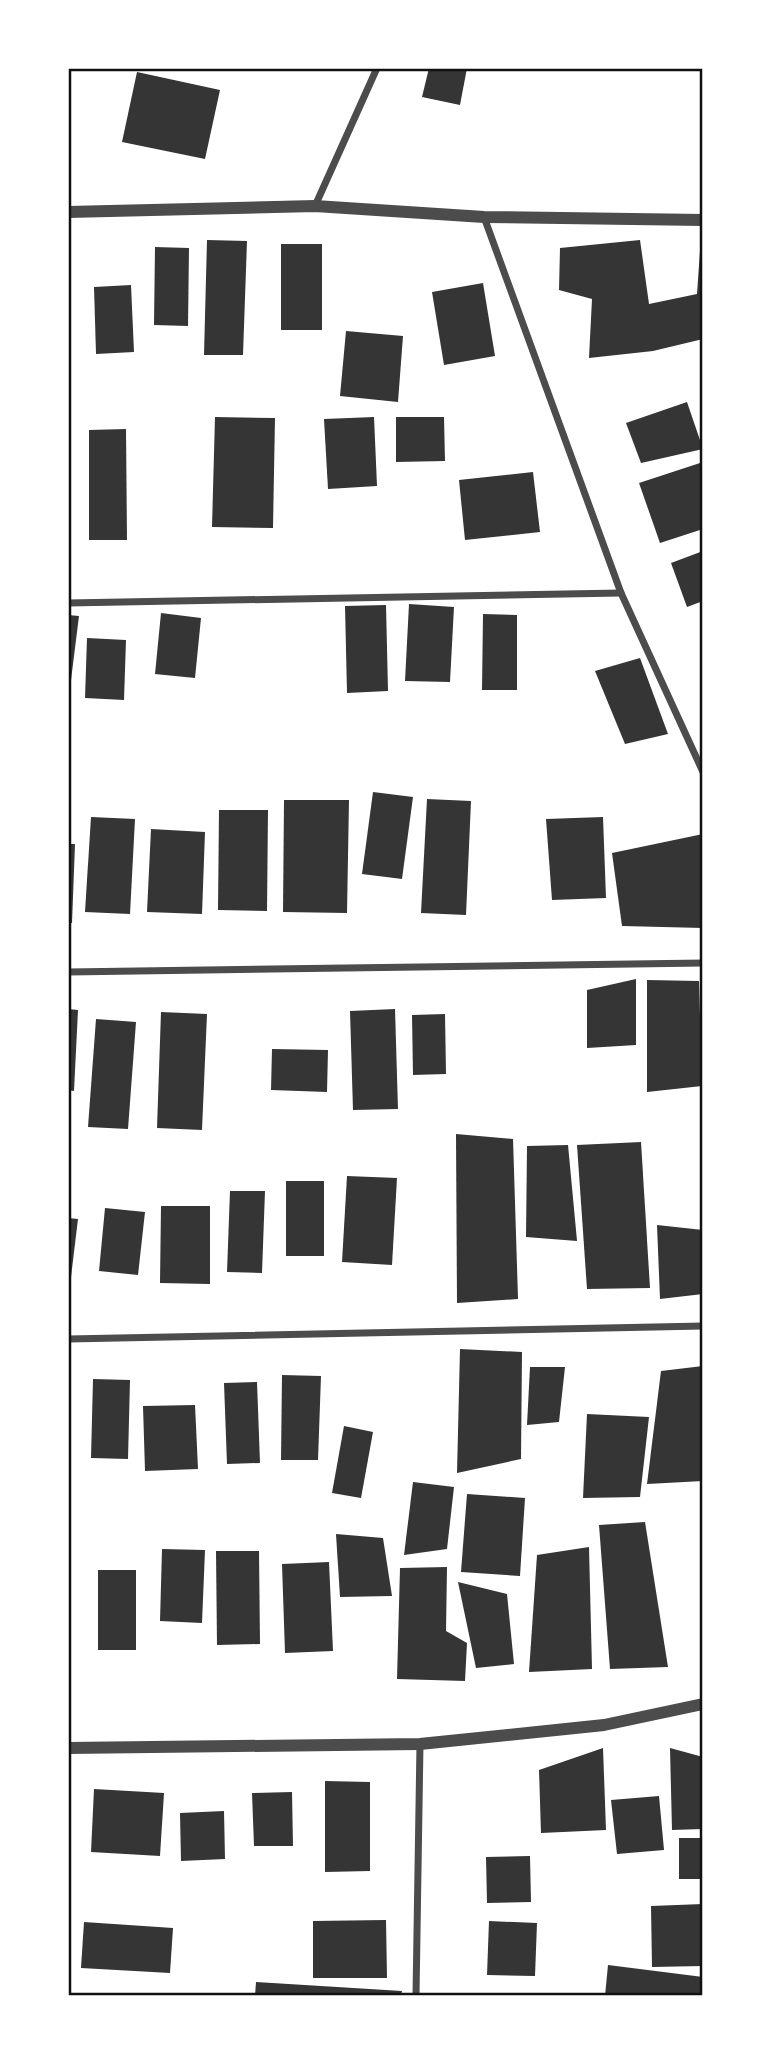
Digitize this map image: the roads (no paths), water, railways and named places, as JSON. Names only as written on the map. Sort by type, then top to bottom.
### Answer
[{"type":"street","points":[[315,206],[377,68]]},
{"type":"street","points":[[68,212],[315,206],[484,217],[703,220]]},
{"type":"street","points":[[484,217],[621,593],[703,772]]},
{"type":"street","points":[[68,603],[621,593]]},
{"type":"street","points":[[68,972],[703,963]]},
{"type":"street","points":[[68,1339],[703,1326]]},
{"type":"street","points":[[68,1748],[420,1744],[604,1726],[703,1704]]},
{"type":"street","points":[[416,1996],[420,1744]]}]
